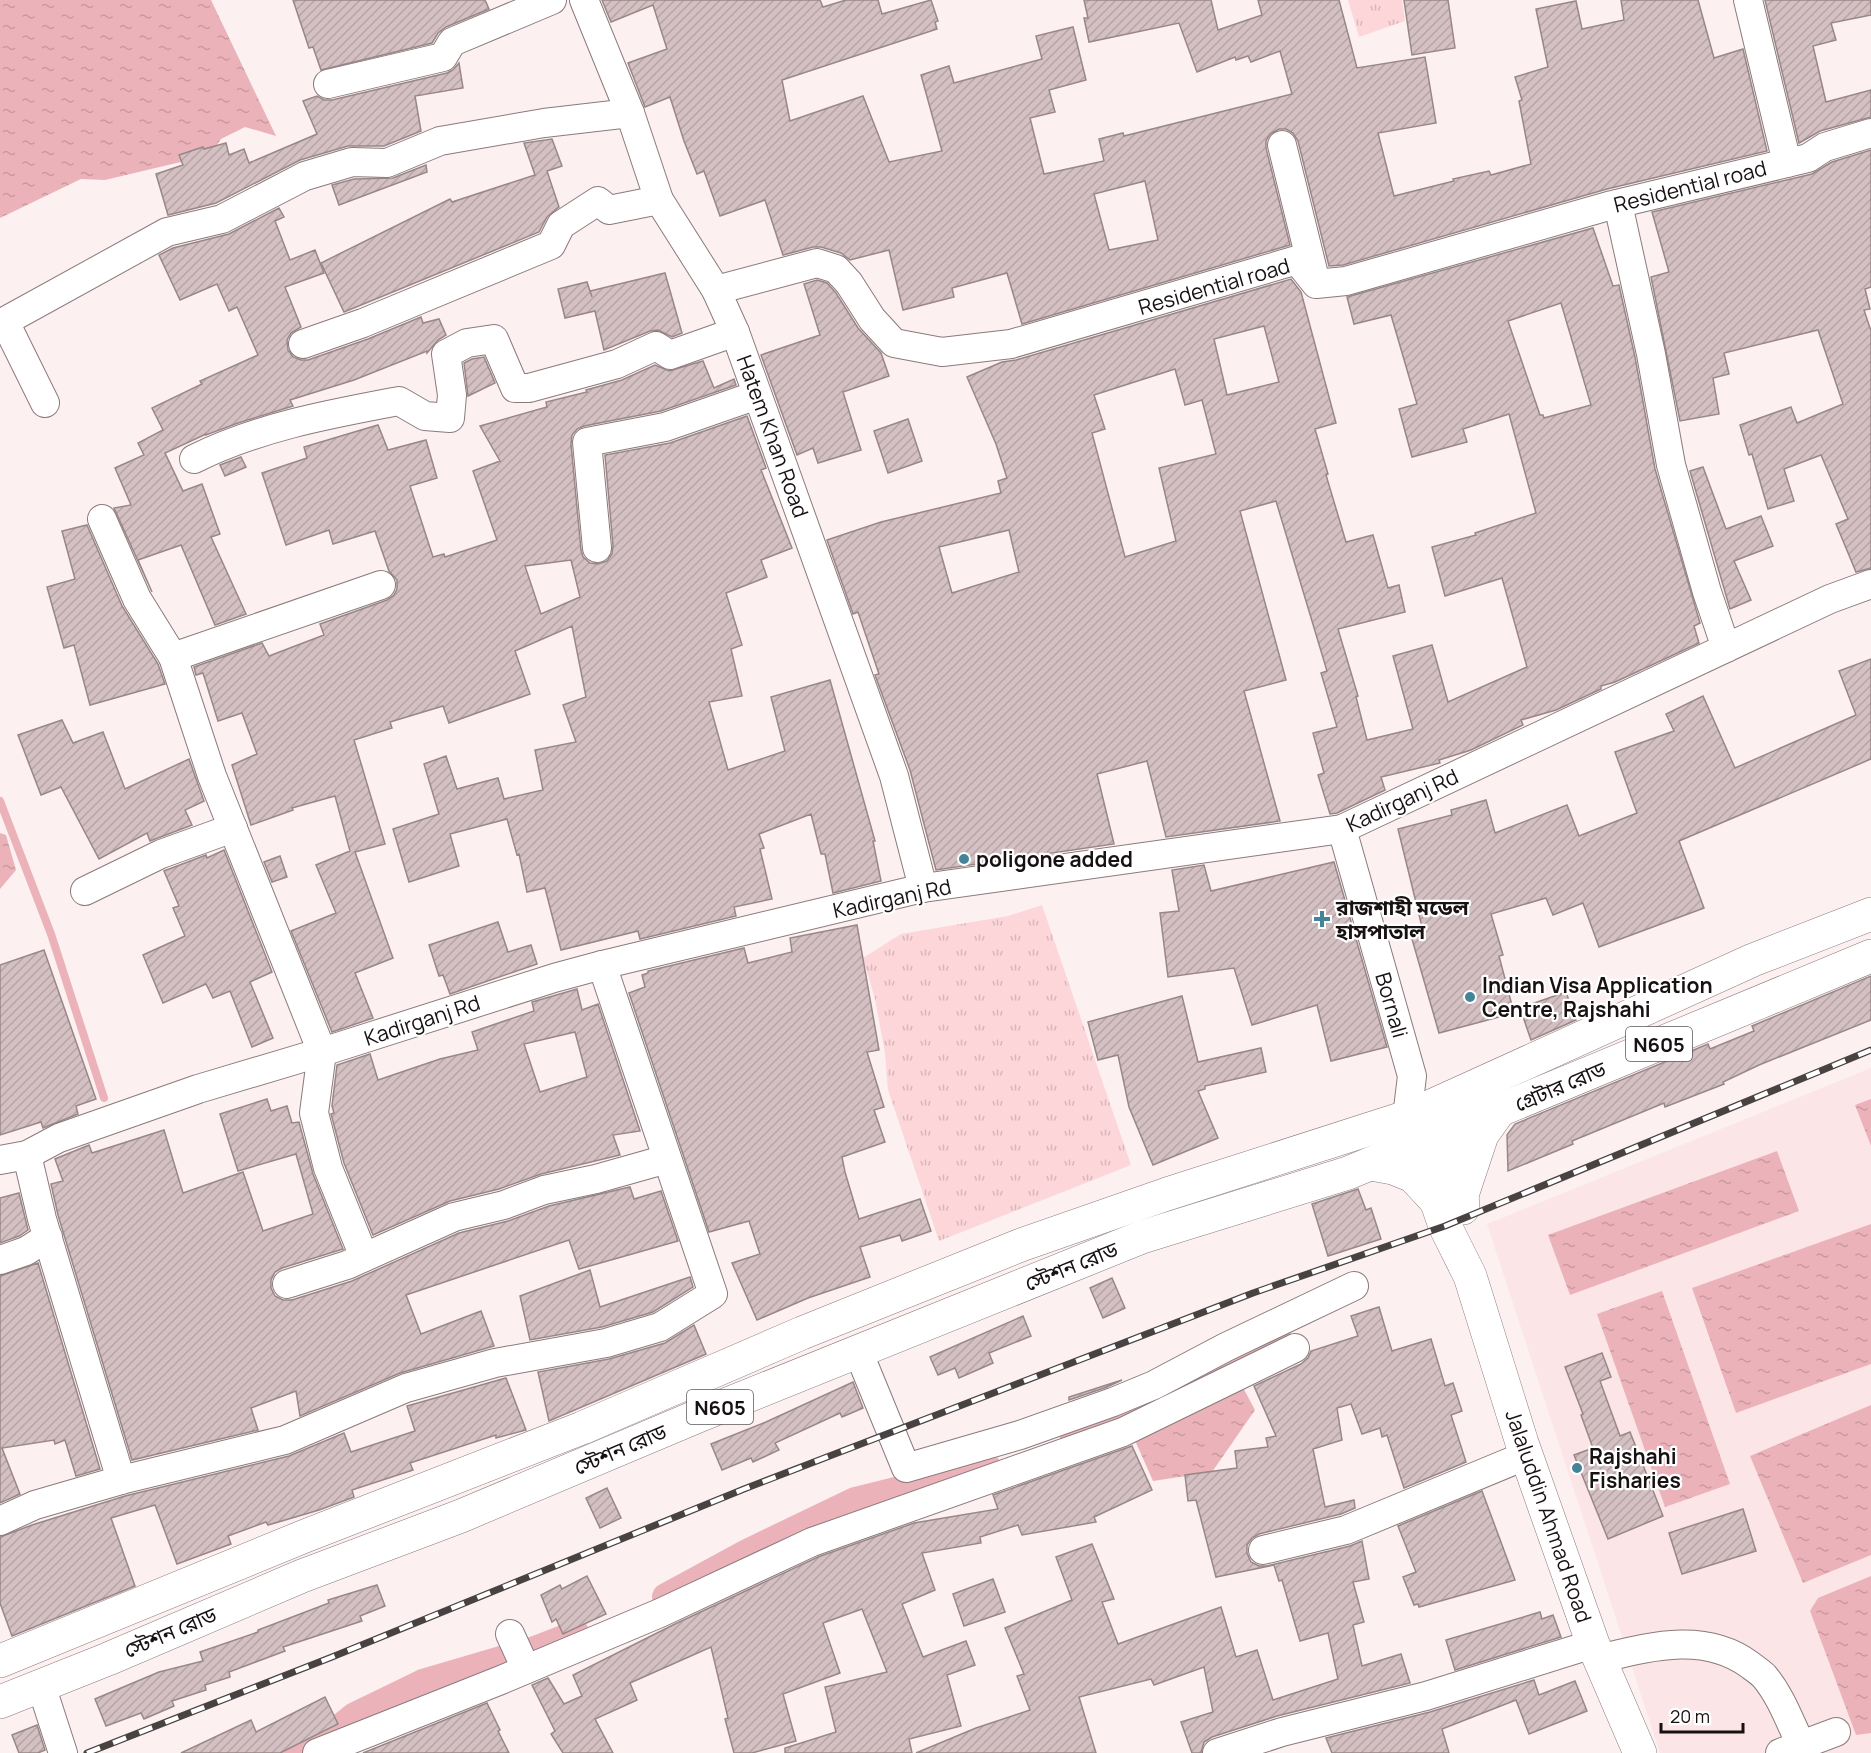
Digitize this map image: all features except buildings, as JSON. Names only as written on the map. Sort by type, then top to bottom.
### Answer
[{"type":"main road","name":"N605","points":[[1444,1118],[1753,960],[1871,914]]},
{"type":"main road","name":"গ্রেটার রোড","points":[[1444,1118],[1499,1111],[1871,956]]},
{"type":"main road","points":[[1371,1164],[1393,1168],[1413,1176],[1450,1199],[1482,1135],[1499,1111]]},
{"type":"main road","name":"স্টেশন রোড","points":[[0,1661],[582,1428],[802,1333],[1021,1245],[1167,1194],[1412,1131],[1444,1118]]},
{"type":"main road","name":"Jalaluddin Ahmad Road","points":[[1444,1118],[1450,1199],[1470,1276],[1527,1455],[1596,1652],[1640,1753]]},
{"type":"main road","name":"স্টেশন রোড","points":[[0,1702],[302,1576],[461,1516],[858,1351],[1142,1237],[1371,1164],[1412,1131]]},
{"type":"main road","name":"Jalaluddin Ahmad Road","points":[[1412,1131],[1450,1199]]},
{"type":"main road","points":[[355,1517],[369,1551]]},
{"type":"street","points":[[328,84],[443,57],[452,42],[552,0]]},
{"type":"street","name":"Hatem Khan Road","points":[[584,0],[630,113],[659,200],[716,290],[735,332],[894,776],[923,888]]},
{"type":"street","points":[[1748,0],[1787,163]]},
{"type":"street","points":[[45,403],[2,323],[167,232],[222,219],[305,176],[352,162],[387,163],[440,141],[544,123],[630,113]]},
{"type":"street","name":"Residential road","points":[[716,290],[817,263],[836,269],[849,283],[872,319],[894,343],[942,352],[1011,344],[1297,260],[1316,284],[1346,280],[1618,204],[1808,158],[1825,147],[1871,133]]},
{"type":"street","points":[[1282,145],[1316,284]]},
{"type":"street","points":[[303,344],[363,323],[551,246],[561,225],[598,201],[609,210],[659,200]]},
{"type":"street","points":[[1618,204],[1652,354],[1671,465],[1707,592],[1726,648]]},
{"type":"street","points":[[194,459],[220,446],[284,426],[399,401],[424,416],[450,418],[452,395],[446,354],[467,343],[494,339],[515,388],[529,388],[617,364],[656,346],[670,355],[735,332]]},
{"type":"street","points":[[597,548],[587,442],[665,427],[758,395]]},
{"type":"street","points":[[102,519],[137,599],[173,657],[212,776],[322,1052],[314,1113],[328,1168],[364,1257]]},
{"type":"street","name":"Kadirganj Rd","points":[[14,1157],[59,1138],[198,1089],[543,981],[602,965],[923,888],[1342,829],[1830,599],[1871,584]]},
{"type":"street","points":[[173,657],[381,585]]},
{"type":"street","points":[[85,891],[161,854],[233,828]]},
{"type":"street","name":"Bornali","points":[[1342,829],[1412,1076],[1412,1131]]},
{"type":"street","points":[[0,1521],[35,1505],[121,1480],[285,1440],[406,1388],[495,1363],[606,1343],[660,1327],[713,1294],[602,965]]},
{"type":"street","points":[[1412,1076],[1444,1118]]},
{"type":"street","points":[[14,1157],[48,1238],[121,1480]]},
{"type":"street","points":[[288,1284],[347,1265],[454,1217],[504,1205],[544,1190],[596,1179],[667,1159]]},
{"type":"street","points":[[0,1260],[26,1251],[48,1238]]},
{"type":"street","points":[[858,1351],[906,1468],[1020,1436],[1113,1402],[1154,1385],[1226,1347],[1354,1286]]},
{"type":"street","points":[[317,1753],[660,1613],[812,1542],[1123,1432],[1295,1348]]},
{"type":"street","points":[[1113,1402],[1123,1432]]},
{"type":"street","points":[[1020,1436],[1029,1465]]},
{"type":"street","points":[[1263,1550],[1346,1530],[1527,1455]]},
{"type":"street","points":[[510,1634],[526,1669]]},
{"type":"street","points":[[1217,1753],[1282,1731],[1596,1652],[1680,1643],[1707,1645],[1736,1655],[1763,1675],[1780,1700],[1791,1749],[1836,1732]]},
{"type":"street","points":[[41,1685],[63,1753]]},
{"type":"shaded area","points":[[1871,1068],[1871,1753],[1660,1753],[1487,1224]]},
{"type":"green space","points":[[1348,0],[1402,0],[1405,21],[1359,37]]},
{"type":"green space","points":[[1042,905],[1131,1165],[939,1241],[888,1090],[885,1053],[875,999],[863,958],[901,934],[1008,916]]},
{"type":"water","points":[[0,0],[211,0],[276,136],[245,127],[221,139],[210,155],[105,180],[81,179],[0,218]]},
{"type":"water","points":[[0,833],[6,835],[16,870],[0,889]]},
{"type":"water","points":[[1871,1099],[1871,1146],[1855,1105]]},
{"type":"water","points":[[1777,1151],[1799,1211],[1570,1295],[1548,1235]]},
{"type":"water","points":[[1871,1224],[1871,1364],[1736,1413],[1692,1288]]},
{"type":"water","points":[[1662,1291],[1730,1484],[1665,1507],[1597,1314]]},
{"type":"water","points":[[1240,1382],[1255,1410],[1212,1472],[1153,1481],[1133,1436]]},
{"type":"water","points":[[1871,1405],[1871,1555],[1803,1583],[1750,1456]]},
{"type":"water","points":[[1871,1576],[1871,1733],[1856,1735],[1810,1611],[1818,1598]]},
{"type":"waterway","points":[[0,801],[51,934],[104,1098]]},
{"type":"waterway","points":[[1074,1437],[1163,1397],[1277,1336]]},
{"type":"waterway","points":[[666,1597],[747,1553],[855,1501],[988,1468]]},
{"type":"waterway","points":[[290,1753],[325,1740],[355,1716],[423,1683],[535,1650],[576,1634]]},
{"type":"railway","points":[[87,1753],[332,1657],[744,1489],[1253,1293],[1445,1226],[1871,1050]]},
{"type":"place","name":"poligone added","points":[[964,859]]},
{"type":"place","name":"রাজশাহী মডেল হাসপাতাল","points":[[1322,919]]},
{"type":"place","name":"Indian Visa Application Centre, Rajshahi","points":[[1470,997]]},
{"type":"place","name":"Rajshahi Fisharies","points":[[1577,1468]]}]
